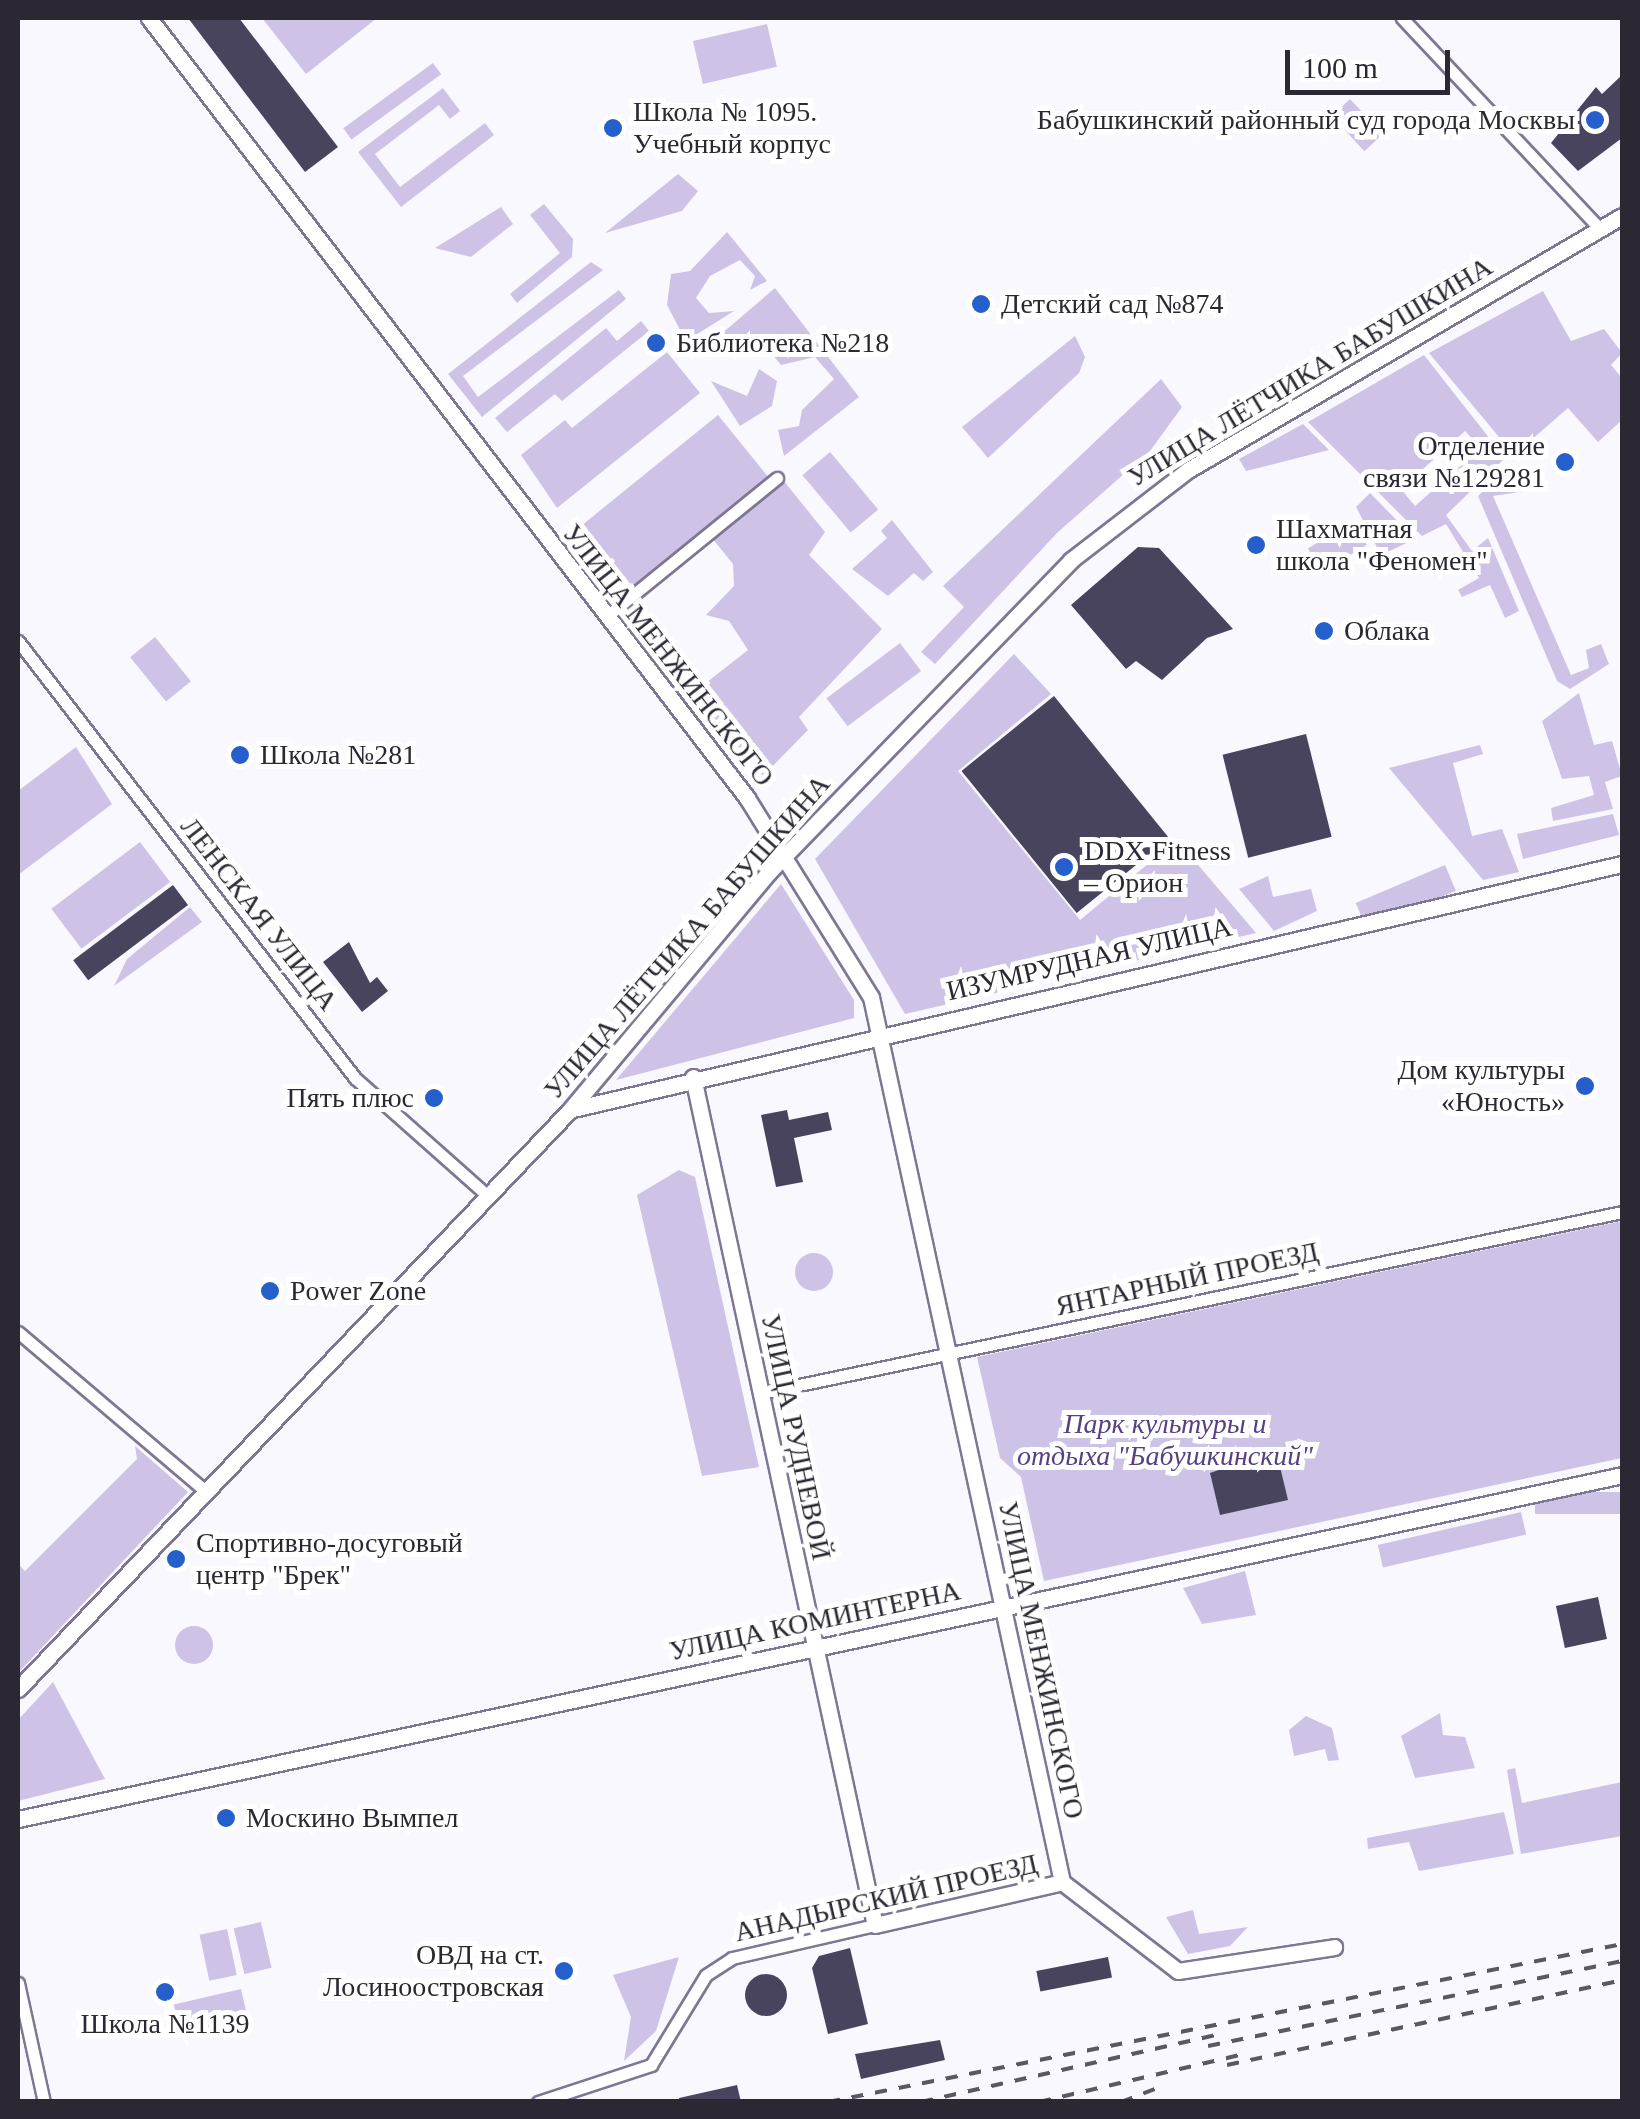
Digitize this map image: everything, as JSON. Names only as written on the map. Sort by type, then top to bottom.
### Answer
[{"type":"street","name":"УЛИЦА МЕНЖИНСКОГО","points":[[148,18],[786,854],[871,997],[1062,1882]]},
{"type":"street","points":[[1402,18],[1600,229]]},
{"type":"street","name":"УЛИЦА ЛЁТЧИКА БАБУШКИНА","points":[[18,1689],[202,1488],[569,1111],[786,854],[1071,560],[1152,492],[1622,216]]},
{"type":"street","points":[[607,616],[777,478]]},
{"type":"street","name":"ЛЕНСКАЯ УЛИЦА","points":[[18,640],[355,1078],[487,1194]]},
{"type":"street","name":"ИЗУМРУДНАЯ УЛИЦА","points":[[569,1111],[693,1076],[1622,864]]},
{"type":"street","name":"УЛИЦА РУДНЕВОЙ","points":[[693,1076],[875,1925]]},
{"type":"street","name":"ЯНТАРНЫЙ ПРОЕЗД","points":[[761,1394],[1622,1212]]},
{"type":"street","points":[[18,1332],[202,1488]]},
{"type":"street","name":"УЛИЦА КОМИНТЕРНА","points":[[18,1819],[1622,1475]]},
{"type":"street","name":"АНАДЫРСКИЙ ПРОЕЗД","points":[[538,2102],[646,2068],[706,1975],[764,1950],[1062,1882],[1178,1971],[1334,1947]]},
{"type":"street","points":[[18,1983],[44,2102]]},
{"type":"green space","points":[[262,18],[377,18],[306,74]]},
{"type":"green space","points":[[767,24],[777,67],[703,84],[693,41]]},
{"type":"green space","points":[[433,63],[441,74],[351,140],[343,128]]},
{"type":"green space","points":[[443,88],[460,111],[450,119],[439,105],[375,154],[400,187],[485,123],[494,135],[401,207],[358,152]]},
{"type":"green space","points":[[1350,99],[1383,134],[1364,151],[1332,116]]},
{"type":"green space","points":[[678,174],[698,191],[682,211],[605,233]]},
{"type":"green space","points":[[544,204],[573,239],[572,257],[517,303],[510,294],[560,253],[530,215]]},
{"type":"green space","points":[[501,207],[513,224],[471,257],[435,248]]},
{"type":"green space","points":[[727,232],[767,281],[750,290],[755,276],[740,260],[710,276],[696,298],[709,313],[734,311],[686,341],[667,305],[671,274],[690,271]]},
{"type":"green space","points":[[591,262],[603,270],[463,376],[478,397],[619,290],[626,299],[482,417],[448,374]]},
{"type":"green space","points":[[775,288],[859,397],[784,456],[778,430],[799,426],[802,410],[834,379],[815,357],[781,365],[756,334],[736,343],[720,335]]},
{"type":"green space","points":[[1543,291],[1571,341],[1604,329],[1622,353],[1611,365],[1622,378],[1622,420],[1598,442],[1568,408],[1514,455],[1429,353]]},
{"type":"green space","points":[[641,321],[649,331],[562,401],[555,394],[507,432],[495,418],[606,328],[617,341]]},
{"type":"green space","points":[[1075,336],[1085,357],[1079,373],[988,458],[962,427]]},
{"type":"green space","points":[[667,352],[700,393],[557,508],[521,455],[565,420],[572,428]]},
{"type":"green space","points":[[1424,355],[1505,458],[1446,515],[1472,551],[1488,538],[1519,611],[1505,618],[1490,585],[1462,597],[1458,590],[1479,578],[1446,524],[1422,536],[1308,422]],"holes":[[[1465,431],[1481,448],[1415,506],[1401,489]]]},
{"type":"green space","points":[[759,369],[777,381],[772,406],[740,426],[711,381],[747,396]]},
{"type":"green space","points":[[1161,379],[1182,407],[1150,451],[1057,533],[935,664],[921,652],[964,607],[943,586]]},
{"type":"green space","points":[[718,415],[770,480],[626,596],[574,531]]},
{"type":"green space","points":[[1303,424],[1329,450],[1246,471],[1239,459]]},
{"type":"green space","points":[[830,452],[878,509],[851,533],[802,475]]},
{"type":"green space","points":[[1512,464],[1532,490],[1493,496],[1571,675],[1589,668],[1586,650],[1601,644],[1609,664],[1570,689],[1557,681],[1478,496]]},
{"type":"green space","points":[[783,480],[825,532],[809,555],[882,629],[799,717],[808,730],[763,776],[693,693],[748,650],[729,621],[706,615],[734,586],[733,564],[712,538]]},
{"type":"green space","points":[[1370,493],[1415,539],[1381,555],[1356,507]]},
{"type":"green space","points":[[892,520],[933,572],[923,581],[914,573],[888,596],[852,569],[887,538],[881,531]]},
{"type":"green space","points":[[1352,521],[1367,545],[1323,572],[1308,549]]},
{"type":"green space","points":[[155,637],[191,681],[166,701],[130,657]]},
{"type":"green space","points":[[900,643],[921,671],[848,726],[827,698]]},
{"type":"green space","points":[[1014,654],[1051,694],[958,771],[1080,920],[1177,840],[1256,933],[905,1014],[815,859]]},
{"type":"green space","points":[[1579,693],[1594,745],[1612,741],[1622,776],[1605,782],[1613,809],[1553,821],[1551,808],[1594,795],[1589,776],[1562,779],[1542,721]]},
{"type":"green space","points":[[1480,745],[1483,754],[1453,763],[1472,836],[1502,829],[1519,872],[1483,880],[1389,768]]},
{"type":"green space","points":[[76,747],[112,804],[18,875],[18,791]]},
{"type":"green space","points":[[1613,814],[1619,835],[1523,859],[1517,834]]},
{"type":"green space","points":[[140,842],[170,882],[81,949],[51,909]]},
{"type":"green space","points":[[1445,865],[1456,891],[1367,929],[1356,903]]},
{"type":"green space","points":[[1268,876],[1273,897],[1311,889],[1317,911],[1274,931],[1239,889]]},
{"type":"green space","points":[[781,884],[854,1000],[854,1018],[616,1080]]},
{"type":"green space","points":[[190,907],[202,922],[114,986],[127,959]]},
{"type":"green space","points":[[679,1170],[695,1177],[759,1467],[702,1476],[637,1195]]},
{"type":"green space","name":"Парк культуры и отдыха \"Бабушкинский\"","points":[[1622,1221],[1622,1458],[1044,1581],[1021,1477],[1000,1458],[977,1357]]},
{"type":"green space","points":[[814,1253],[827,1259],[833,1272],[827,1285],[814,1291],[801,1285],[795,1272],[801,1259]]},
{"type":"green space","points":[[135,1446],[188,1492],[18,1673],[18,1564],[25,1571],[137,1459]]},
{"type":"green space","points":[[1535,1492],[1622,1492],[1622,1514],[1535,1514]]},
{"type":"green space","points":[[1521,1512],[1526,1534],[1383,1567],[1378,1545]]},
{"type":"green space","points":[[1245,1571],[1256,1615],[1202,1624],[1183,1588]]},
{"type":"green space","points":[[194,1626],[207,1632],[213,1645],[207,1658],[194,1664],[181,1658],[175,1645],[181,1632]]},
{"type":"green space","points":[[53,1682],[105,1779],[18,1801],[18,1720]]},
{"type":"green space","points":[[1440,1713],[1443,1735],[1465,1737],[1475,1768],[1415,1778],[1401,1736]]},
{"type":"green space","points":[[1306,1716],[1332,1728],[1339,1760],[1328,1761],[1325,1749],[1294,1756],[1289,1730]]},
{"type":"green space","points":[[1515,1768],[1522,1803],[1622,1782],[1622,1836],[1521,1854],[1507,1770]]},
{"type":"green space","points":[[1504,1812],[1514,1854],[1419,1871],[1409,1842],[1368,1849],[1367,1838]]},
{"type":"green space","points":[[1193,1910],[1199,1934],[1248,1927],[1230,1946],[1188,1954],[1166,1917]]},
{"type":"green space","points":[[261,1922],[272,1968],[244,1974],[234,1928]]},
{"type":"green space","points":[[227,1929],[237,1975],[209,1981],[200,1935]]},
{"type":"green space","points":[[679,1957],[656,2031],[624,2061],[631,2017],[613,1975]]},
{"type":"green space","points":[[241,1989],[249,2023],[182,2039],[174,2005]]},
{"type":"building","points":[[188,18],[239,18],[338,147],[305,172]]},
{"type":"building","name":"Бабушкинский районный суд города Москвы","points":[[1622,75],[1622,138],[1578,171],[1551,143],[1596,87],[1602,94]]},
{"type":"building","points":[[1138,547],[1159,548],[1233,629],[1207,638],[1162,680],[1136,661],[1126,669],[1071,605]]},
{"type":"building","points":[[1054,696],[1169,838],[1077,913],[962,771]]},
{"type":"building","points":[[1306,734],[1332,837],[1248,858],[1223,755]]},
{"type":"building","points":[[173,885],[188,905],[88,980],[73,960]]},
{"type":"building","points":[[349,942],[370,983],[377,977],[388,991],[362,1012],[323,962]]},
{"type":"building","points":[[787,1110],[789,1120],[828,1112],[832,1130],[794,1138],[803,1182],[776,1187],[761,1115]]},
{"type":"building","points":[[1276,1450],[1288,1500],[1220,1515],[1210,1473]]},
{"type":"building","points":[[1598,1597],[1607,1639],[1565,1648],[1556,1606]]},
{"type":"building","points":[[850,1948],[868,2024],[828,2034],[812,1968],[819,1956]]},
{"type":"building","points":[[1108,1957],[1112,1978],[1040,1992],[1036,1971]]},
{"type":"building","points":[[766,1974],[781,1980],[787,1995],[781,2010],[766,2016],[751,2010],[745,1995],[751,1980]]},
{"type":"building","points":[[940,2040],[945,2060],[861,2079],[855,2054]]},
{"type":"building","points":[[737,2085],[741,2102],[680,2102],[679,2098]]},
{"type":"railway","points":[[828,2102],[1622,1944]]},
{"type":"railway","points":[[1208,2046],[1622,1961]]},
{"type":"railway","points":[[1227,2065],[1622,1980]]},
{"type":"railway","points":[[921,2102],[1221,2034]]},
{"type":"railway","points":[[1039,2102],[1239,2055]]},
{"type":"railway","points":[[1121,2102],[1165,2085]]},
{"type":"place","name":"Бабушкинский районный суд города Москвы","points":[[1595,120]]},
{"type":"place","name":"Школа № 1095. Учебный корпус","points":[[613,128]]},
{"type":"place","name":"Детский сад №874","points":[[981,304]]},
{"type":"place","name":"Библиотека №218","points":[[656,343]]},
{"type":"place","name":"Отделение связи №129281","points":[[1565,462]]},
{"type":"place","name":"Шахматная школа \"Феномен\"","points":[[1256,545]]},
{"type":"place","name":"Облака","points":[[1324,631]]},
{"type":"place","name":"Школа №281","points":[[240,755]]},
{"type":"place","name":"DDX Fitness – Орион","points":[[1064,867]]},
{"type":"place","name":"Дом культуры «Юность»","points":[[1585,1086]]},
{"type":"place","name":"Пять плюс","points":[[434,1098]]},
{"type":"place","name":"Power Zone","points":[[270,1291]]},
{"type":"place","name":"Спортивно-досуговый центр \"Брек\"","points":[[176,1559]]},
{"type":"place","name":"Москино Вымпел","points":[[226,1818]]},
{"type":"place","name":"ОВД на ст. Лосиноостровская","points":[[564,1971]]},
{"type":"place","name":"Школа №1139","points":[[165,1992]]}]
